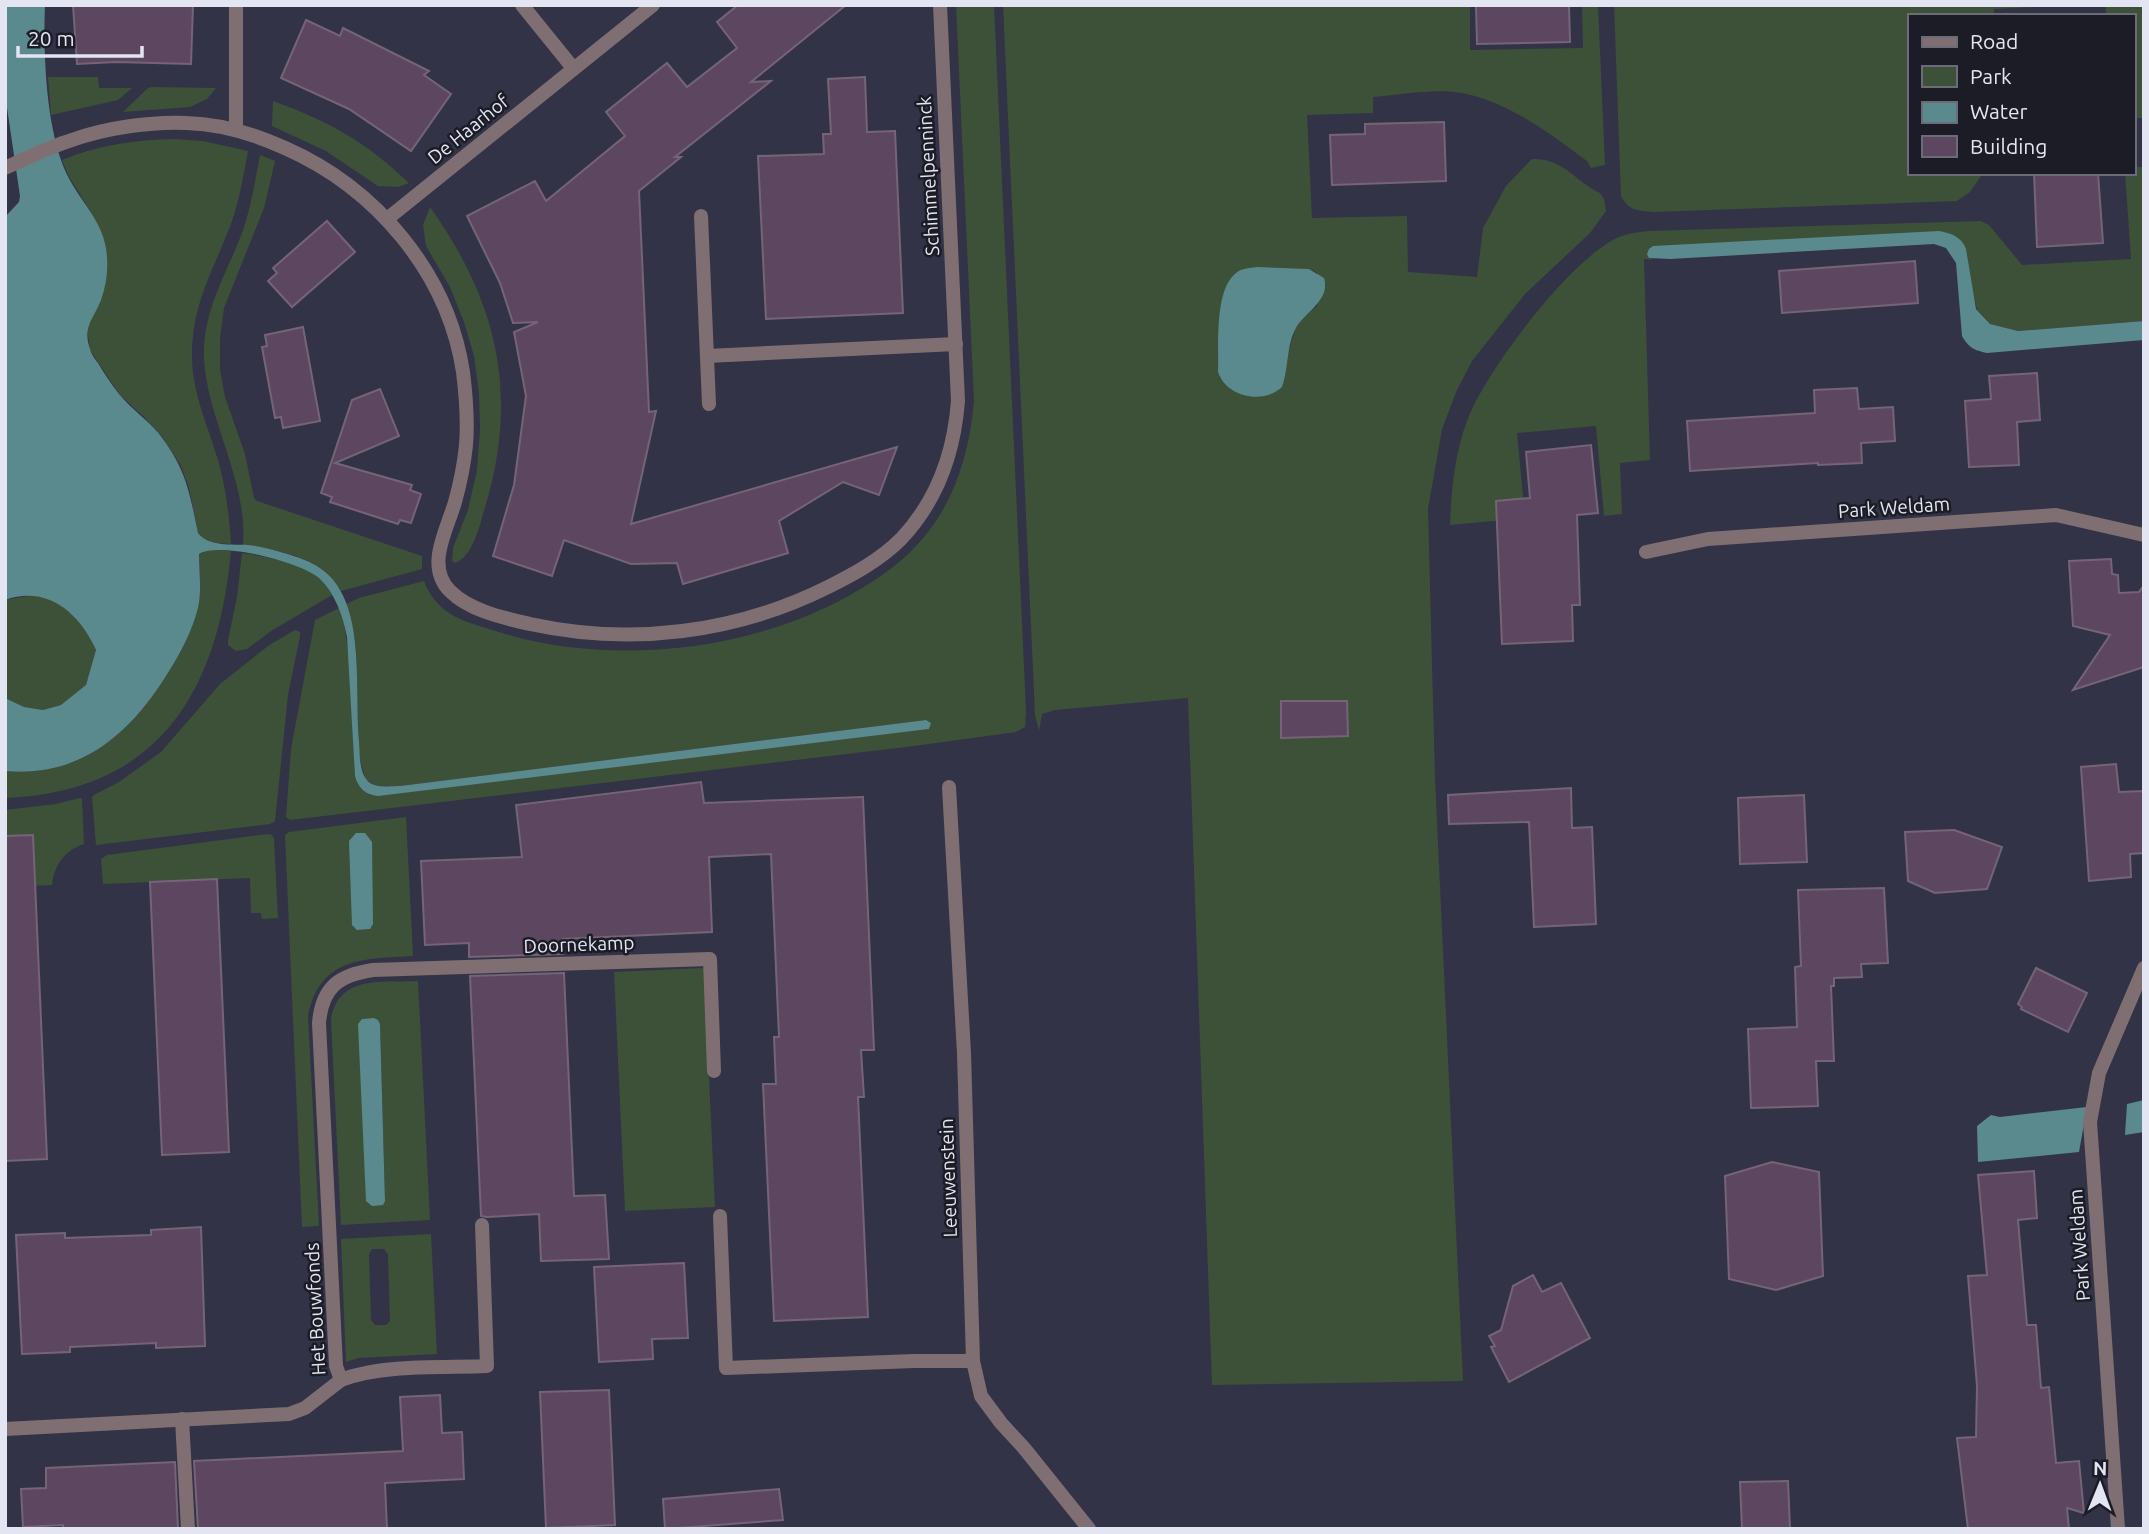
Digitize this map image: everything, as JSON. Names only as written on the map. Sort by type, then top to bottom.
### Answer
[{"type":"street","points":[[236,5],[236,130]]},
{"type":"street","points":[[522,5],[573,68]]},
{"type":"street","name":"De Haarhof","points":[[387,219],[653,5]]},
{"type":"street","name":"Schimmelpenninck","points":[[5,168],[75,139],[151,125],[188,122],[257,135],[306,157],[346,182],[387,219],[414,252],[436,289],[452,329],[463,370],[467,413],[466,445],[461,477],[440,549],[440,572],[452,593],[480,610],[554,629],[641,635],[684,631],[729,623],[772,611],[855,574],[899,541],[927,505],[940,481],[950,455],[958,401],[940,5]]},
{"type":"street","points":[[701,216],[709,404]]},
{"type":"street","points":[[707,356],[956,344]]},
{"type":"street","name":"Park Weldam","points":[[1646,552],[1708,539],[2056,515],[2144,535]]},
{"type":"street","name":"Leeuwenstein","points":[[949,787],[964,1053],[973,1361],[981,1396],[1089,1529]]},
{"type":"street","name":"Doornekamp","points":[[339,980],[355,973],[385,970],[710,959],[714,1071]]},
{"type":"street","name":"Park Weldam","points":[[2118,1529],[2090,1122],[2099,1073],[2144,968]]},
{"type":"street","name":"Het Bouwfonds","points":[[5,1429],[289,1413],[305,1408],[341,1380],[336,1366],[319,1023],[321,1006],[328,992],[339,980]]},
{"type":"street","points":[[720,1216],[726,1368],[973,1361]]},
{"type":"street","points":[[341,1380],[375,1371],[487,1366],[482,1225]]},
{"type":"street","points":[[182,1419],[188,1529]]},
{"type":"green space","points":[[956,5],[994,5],[1025,727],[1016,732],[914,746],[290,820],[286,817],[291,749],[315,620],[339,608],[349,658],[355,776],[370,795],[929,729],[931,723],[926,720],[400,786],[376,786],[366,780],[358,747],[357,659],[346,604],[424,581],[430,593],[445,610],[464,621],[499,632],[548,644],[599,650],[651,650],[704,644],[755,633],[805,617],[851,595],[912,551],[928,533],[951,493],[966,449],[974,401]]},
{"type":"green space","points":[[1003,5],[1470,5],[1470,50],[1583,48],[1582,5],[1598,5],[1605,165],[1591,168],[1587,161],[1571,149],[1520,115],[1482,98],[1462,93],[1434,91],[1373,97],[1373,113],[1307,115],[1312,218],[1407,216],[1408,272],[1477,277],[1483,228],[1506,186],[1532,159],[1561,166],[1600,193],[1606,211],[1590,233],[1525,294],[1472,361],[1442,429],[1428,509],[1435,779],[1463,1381],[1212,1385],[1188,698],[1055,710],[1042,714],[1039,731],[1035,715]],"holes":[[[1258,267],[1309,269],[1316,272],[1326,285],[1316,307],[1304,316],[1296,328],[1288,352],[1226,385],[1218,372]]]},
{"type":"green space","points":[[1614,5],[2077,5],[1994,9],[1994,14],[1908,14],[1908,175],[1982,175],[1970,192],[1957,201],[1654,212],[1631,208],[1621,196]]},
{"type":"green space","points":[[2106,5],[2144,5],[2144,118],[2135,118],[2135,14],[2106,14]]},
{"type":"green space","points":[[48,77],[98,77],[99,88],[132,88],[118,100],[51,115]]},
{"type":"green space","points":[[152,87],[216,88],[207,99],[190,107],[123,112]]},
{"type":"green space","points":[[273,101],[346,134],[377,155],[409,183],[398,187],[378,186],[326,151],[272,126]]},
{"type":"green space","points":[[174,139],[203,141],[248,151],[232,220],[199,306],[192,356],[198,396],[223,481],[231,544],[209,541],[198,533],[189,488],[181,466],[163,438],[120,395],[90,350],[87,326],[100,303],[91,212],[62,160],[117,144]]},
{"type":"green space","points":[[260,155],[275,161],[264,208],[224,308],[220,338],[220,370],[225,397],[245,454],[254,498],[422,556],[422,569],[341,591],[322,569],[311,562],[285,553],[243,545],[240,498],[212,406],[204,359],[204,342],[216,294],[245,224]]},
{"type":"green space","points":[[2135,167],[2144,167],[2144,321],[2018,331],[1990,324],[1977,309],[1958,237],[1644,259],[1650,460],[1620,463],[1622,514],[1604,516],[1596,426],[1517,433],[1525,518],[1450,525],[1459,446],[1467,421],[1492,374],[1533,316],[1557,289],[1580,265],[1622,236],[1649,231],[1981,221],[1989,225],[2022,265],[2131,259],[2125,175],[2135,175]]},
{"type":"green space","points":[[430,207],[454,243],[487,316],[501,391],[500,431],[494,471],[483,514],[470,549],[455,563],[452,561],[453,548],[468,510],[477,470],[479,393],[474,356],[464,322],[450,287],[426,246],[423,225]]},
{"type":"green space","points":[[217,549],[231,551],[224,602],[212,649],[194,690],[171,726],[140,755],[103,777],[58,791],[5,798],[5,771],[32,771],[79,760],[118,734],[136,717],[171,668],[192,626],[200,595],[199,554]]},
{"type":"green space","points":[[242,553],[282,560],[301,567],[318,577],[332,595],[271,631],[247,649],[236,651],[228,645],[228,640]]},
{"type":"green space","points":[[28,596],[46,597],[62,605],[82,626],[96,650],[86,686],[61,705],[43,710],[24,707],[5,698],[5,600]]},
{"type":"green space","points":[[295,630],[300,632],[300,636],[288,695],[275,821],[270,824],[96,845],[92,797],[119,782],[161,752],[220,684],[268,646]]},
{"type":"green space","points":[[80,798],[84,844],[71,850],[62,859],[55,871],[52,885],[5,887],[5,810],[56,804]]},
{"type":"green space","points":[[406,817],[413,956],[377,958],[346,965],[322,982],[314,997],[308,1016],[319,1226],[302,1227],[285,835],[289,832]],"holes":[[[372,842],[370,929],[357,930]]]},
{"type":"green space","points":[[268,834],[274,839],[278,918],[262,919],[261,913],[251,913],[250,878],[103,884],[101,859],[107,855]]},
{"type":"green space","points":[[704,968],[715,1207],[625,1211],[614,972]]},
{"type":"green space","points":[[418,981],[430,1220],[341,1225],[331,1020],[335,1005],[352,988],[364,984]],"holes":[[[362,1019],[378,1020],[380,1025],[385,1201]]]},
{"type":"green space","points":[[431,1234],[437,1354],[358,1358],[346,1362],[341,1239]],"holes":[[[372,1249],[384,1249],[388,1254],[390,1321],[386,1325],[375,1325],[371,1320],[369,1254]]]},
{"type":"water","points":[[5,5],[45,5],[47,88],[53,131],[64,168],[102,233],[105,245],[105,284],[87,334],[91,353],[119,394],[158,433],[171,451],[186,484],[198,533],[208,541],[262,547],[304,560],[328,574],[340,590],[354,633],[360,761],[369,782],[382,786],[400,786],[926,720],[931,723],[929,729],[374,795],[360,787],[355,776],[347,637],[341,613],[330,591],[319,578],[295,566],[260,555],[224,550],[199,554],[199,601],[189,635],[166,676],[136,717],[118,734],[79,760],[32,771],[5,771],[5,698],[24,707],[43,710],[61,705],[86,685],[96,650],[81,624],[60,605],[35,596],[5,600],[5,217],[19,202],[20,196],[5,94]]},
{"type":"water","points":[[1939,231],[1955,236],[1964,245],[1976,309],[1990,324],[2018,331],[2144,321],[2144,340],[1987,353],[1975,349],[1962,336],[1956,263],[1946,248],[1934,244],[1670,259],[1649,258],[1647,254],[1653,246]]},
{"type":"water","points":[[1258,267],[1309,269],[1324,278],[1325,286],[1321,299],[1300,322],[1293,335],[1282,387],[1274,393],[1256,397],[1237,392],[1222,381],[1218,372],[1218,334],[1221,305],[1229,281],[1241,270]]},
{"type":"water","points":[[356,833],[365,833],[372,842],[373,924],[370,929],[357,930],[352,925],[349,841]]},
{"type":"water","points":[[374,1018],[380,1024],[385,1201],[383,1205],[372,1206],[366,1201],[358,1024],[362,1019]]},
{"type":"water","points":[[2144,1100],[2144,1132],[2125,1135],[2127,1104]]},
{"type":"water","points":[[2087,1107],[2079,1152],[1978,1162],[1977,1126],[1991,1115],[2000,1117]]},
{"type":"building","points":[[73,5],[193,5],[191,64],[77,64]]},
{"type":"building","points":[[738,5],[846,5],[751,82],[771,81],[675,157],[681,157],[639,191],[649,412],[656,411],[631,524],[897,447],[879,495],[843,482],[779,521],[788,553],[683,584],[677,563],[631,564],[564,540],[552,576],[493,556],[514,485],[526,396],[514,332],[538,322],[513,323],[500,283],[467,216],[535,181],[546,201],[625,136],[606,112],[667,63],[687,87],[737,48],[717,22]]},
{"type":"building","points":[[1476,5],[1569,5],[1570,42],[1477,44]]},
{"type":"building","points":[[306,20],[340,36],[343,28],[429,71],[424,75],[451,94],[411,151],[349,109],[281,78]]},
{"type":"building","points":[[865,77],[867,132],[895,131],[903,313],[766,319],[758,156],[824,154],[823,134],[831,134],[828,79]]},
{"type":"building","points":[[1444,122],[1446,181],[1332,185],[1330,135],[1365,134],[1365,124]]},
{"type":"building","points":[[2034,175],[2098,175],[2103,243],[2037,247]]},
{"type":"building","points":[[327,221],[355,252],[292,307],[268,281],[277,273],[273,268]]},
{"type":"building","points":[[1915,261],[1918,303],[1782,313],[1779,271]]},
{"type":"building","points":[[303,327],[320,421],[283,428],[281,417],[275,418],[262,347],[267,346],[265,335]]},
{"type":"building","points":[[2037,373],[2040,420],[2017,422],[2019,465],[1969,467],[1965,401],[1991,399],[1989,376]]},
{"type":"building","points":[[1857,388],[1859,409],[1893,407],[1895,441],[1861,443],[1862,463],[1690,471],[1687,421],[1815,413],[1814,390]]},
{"type":"building","points":[[380,389],[399,436],[335,463],[412,485],[410,490],[421,494],[411,523],[400,520],[398,524],[330,502],[332,497],[321,493],[352,400]]},
{"type":"building","points":[[1591,445],[1598,513],[1577,515],[1580,605],[1572,605],[1573,641],[1502,644],[1496,501],[1530,498],[1526,452]]},
{"type":"building","points":[[2111,559],[2112,574],[2118,575],[2119,593],[2139,592],[2144,585],[2144,667],[2073,690],[2110,635],[2073,626],[2069,561]]},
{"type":"building","points":[[1281,701],[1347,701],[1348,736],[1281,738]]},
{"type":"building","points":[[2116,764],[2119,792],[2144,791],[2144,853],[2130,854],[2131,877],[2089,881],[2081,767]]},
{"type":"building","points":[[701,782],[704,803],[863,797],[874,1050],[861,1050],[864,1097],[858,1097],[868,1317],[774,1321],[763,1084],[776,1084],[774,1037],[779,1037],[771,854],[709,857],[712,932],[563,939],[563,954],[469,957],[469,943],[425,945],[421,861],[522,857],[516,805]]},
{"type":"building","points":[[1571,788],[1572,828],[1592,827],[1596,924],[1534,927],[1529,822],[1449,824],[1448,795]]},
{"type":"building","points":[[1804,795],[1807,862],[1740,864],[1738,798]]},
{"type":"building","points":[[1954,830],[2002,847],[1987,889],[1935,893],[1908,881],[1905,832]]},
{"type":"building","points":[[33,835],[47,1159],[5,1161],[5,836]]},
{"type":"building","points":[[217,879],[229,1152],[162,1155],[150,882]]},
{"type":"building","points":[[1884,888],[1888,963],[1861,964],[1862,977],[1834,978],[1834,986],[1831,986],[1834,1061],[1816,1061],[1818,1106],[1751,1108],[1748,1029],[1797,1027],[1795,967],[1801,966],[1798,890]]},
{"type":"building","points":[[2036,968],[2087,993],[2068,1032],[2021,1009],[2018,1004]]},
{"type":"building","points":[[564,973],[574,1196],[605,1195],[609,1259],[541,1261],[539,1214],[481,1216],[470,976]]},
{"type":"building","points":[[1772,1162],[1819,1172],[1823,1276],[1776,1290],[1729,1279],[1725,1176]]},
{"type":"building","points":[[2034,1171],[2037,1218],[2018,1220],[2027,1325],[2036,1325],[2041,1388],[2049,1387],[2056,1463],[2079,1461],[2084,1513],[2067,1508],[2069,1529],[1968,1529],[1957,1438],[1976,1437],[1977,1386],[1968,1276],[1987,1275],[1978,1175]]},
{"type":"building","points":[[201,1227],[205,1346],[156,1348],[156,1343],[70,1347],[70,1352],[22,1354],[16,1235],[65,1233],[65,1238],[151,1235],[151,1230]]},
{"type":"building","points":[[684,1263],[688,1338],[652,1339],[653,1359],[599,1362],[594,1267]]},
{"type":"building","points":[[1533,1275],[1542,1292],[1561,1283],[1590,1338],[1509,1382],[1491,1347],[1495,1346],[1489,1336],[1501,1330],[1513,1286]]},
{"type":"building","points":[[609,1390],[615,1525],[546,1528],[540,1392]]},
{"type":"building","points":[[440,1395],[442,1433],[462,1432],[464,1479],[385,1483],[387,1529],[198,1529],[194,1461],[403,1451],[400,1397]]},
{"type":"building","points":[[175,1462],[178,1529],[63,1529],[63,1525],[23,1527],[21,1489],[46,1488],[46,1468]]},
{"type":"building","points":[[1788,1481],[1790,1529],[1742,1529],[1740,1482]]},
{"type":"building","points":[[779,1489],[783,1520],[665,1529],[663,1499]]}]
